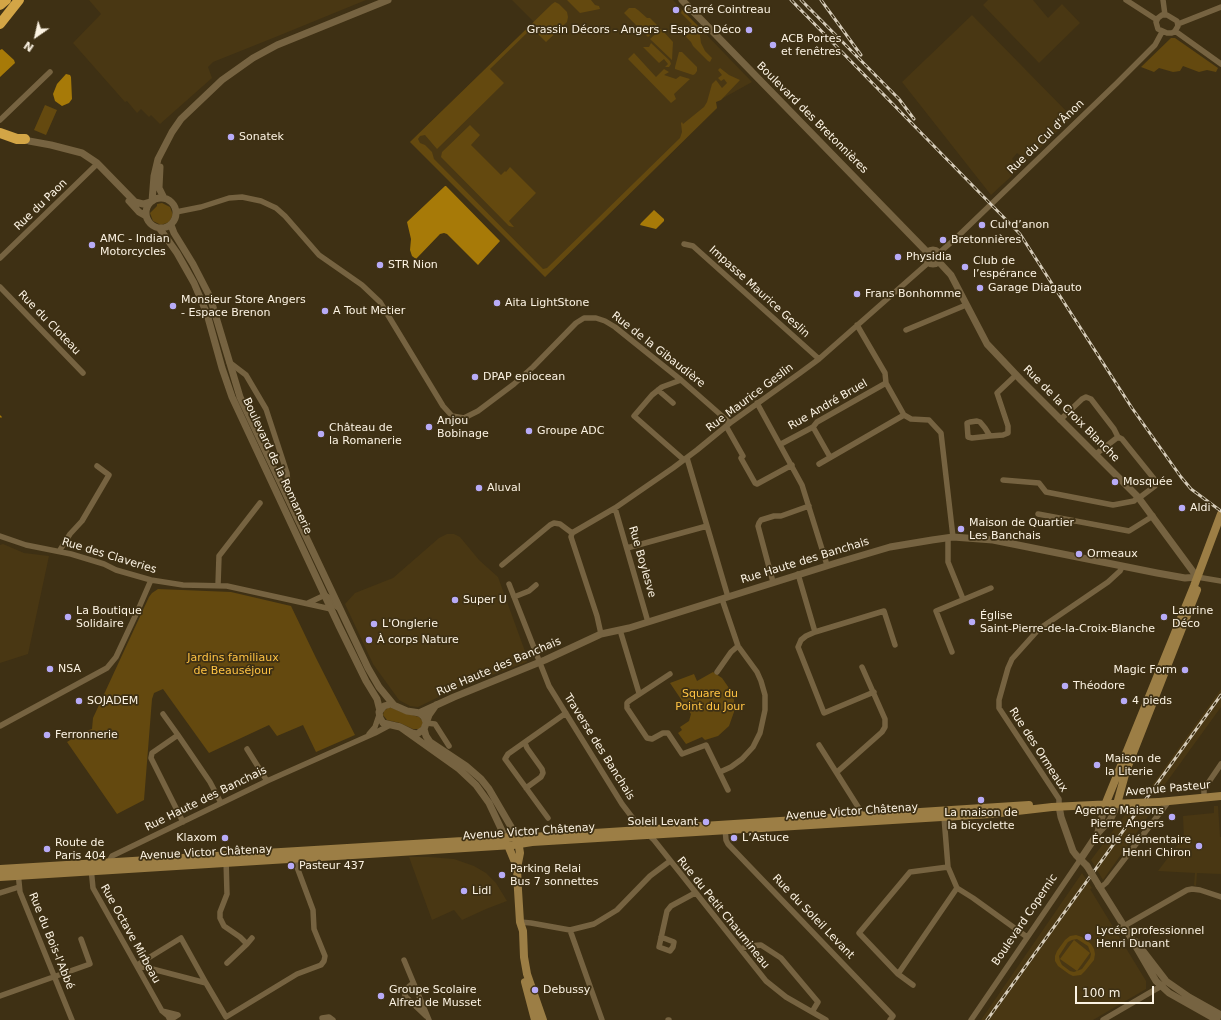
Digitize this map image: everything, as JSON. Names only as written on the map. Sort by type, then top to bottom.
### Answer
[{"type":"highway","points":[[0,5],[6,0]]},
{"type":"highway","points":[[0,24],[19,0]]},
{"type":"highway","points":[[0,133],[17,139],[25,139]]},
{"type":"main road","points":[[1117,804],[1126,771],[1200,577],[1221,514]]},
{"type":"main road","points":[[1105,805],[1221,528]]},
{"type":"main road","name":"Avenue Pasteur","points":[[1117,804],[1159,802],[1221,796]]},
{"type":"main road","name":"Avenue Victor Châtenay","points":[[0,877],[18,872],[268,857],[505,837],[518,841],[532,842],[650,836],[725,828],[862,819],[1034,804],[1059,806]]},
{"type":"main road","name":"Avenue Victor Châtenay","points":[[862,819],[944,817],[991,814],[1059,806],[1117,804]]},
{"type":"main road","name":"Avenue Victor Châtenay","points":[[268,857],[294,859],[508,846],[532,837],[642,829],[725,828]]},
{"type":"main road","points":[[505,837],[518,868]]},
{"type":"main road","points":[[518,841],[520,853],[518,868],[520,922],[523,931],[523,944],[527,974],[543,1020]]},
{"type":"main road","name":"Avenue Victor Châtenay","points":[[0,869],[18,872]]},
{"type":"main road","points":[[520,922],[518,930],[520,959],[535,1020]]},
{"type":"street","points":[[146,216],[146,211],[151,202],[154,176],[158,159],[181,119],[197,102],[222,80],[253,58],[277,45],[388,0]]},
{"type":"street","name":"Boulevard des Bretonnières","points":[[682,0],[927,252]]},
{"type":"street","points":[[1126,0],[1157,20]]},
{"type":"street","points":[[1163,0],[1165,15]]},
{"type":"street","points":[[1178,24],[1221,7]]},
{"type":"street","points":[[1176,31],[1172,33],[1162,32],[1157,27],[1157,20],[1160,16],[1165,15],[1175,20],[1178,24]]},
{"type":"street","points":[[1176,31],[1178,24]]},
{"type":"street","points":[[1176,31],[1221,64]]},
{"type":"street","name":"Rue du Cul d'Ânon","points":[[939,253],[1117,83],[1155,45],[1162,32]]},
{"type":"street","points":[[0,120],[50,72]]},
{"type":"street","points":[[0,128],[25,139],[82,153],[97,163],[135,202],[143,204],[159,198],[164,198]]},
{"type":"street","points":[[74,151],[96,166],[133,206],[146,216],[151,225],[160,229],[171,225],[174,221],[176,212],[172,203],[164,198],[159,188],[159,169],[164,147]]},
{"type":"street","name":"Rue du Paon","points":[[0,258],[96,166]]},
{"type":"street","name":"Rue de la Gibaudière","points":[[176,212],[201,207],[229,198],[242,197],[261,201],[276,208],[285,216],[319,255],[362,285],[380,302],[443,406],[450,415],[456,418],[464,418],[472,414],[514,384],[539,362],[573,325],[580,320],[599,318],[610,323],[681,380],[728,425],[743,456],[741,458],[754,483],[757,484],[792,465]]},
{"type":"street","name":"Boulevard de la Romanerie","points":[[171,225],[210,297],[228,362],[240,397],[340,610],[379,688],[393,704]]},
{"type":"street","name":"Boulevard de la Romanerie","points":[[160,229],[177,253],[194,283],[207,314],[222,368],[232,397],[331,609],[366,681],[377,699],[379,713]]},
{"type":"street","name":"Impasse Maurice Geslin","points":[[684,244],[693,246],[819,358]]},
{"type":"street","points":[[933,250],[939,253],[939,262],[933,265],[928,263],[925,258],[927,252],[933,250]]},
{"type":"street","name":"Rue de la Croix Blanche","points":[[939,262],[950,275],[987,344],[1138,498],[1200,577]]},
{"type":"street","name":"Rue Maurice Geslin","points":[[572,533],[615,508],[686,459],[728,425],[819,358],[928,263]]},
{"type":"street","name":"Rue du Cloteau","points":[[0,287],[83,373]]},
{"type":"street","points":[[906,330],[966,305]]},
{"type":"street","points":[[857,325],[885,373],[886,383],[904,415],[910,419],[929,420],[941,434],[951,537],[948,562],[963,599]]},
{"type":"street","name":"Boulevard de la Romanerie","points":[[228,362],[246,375],[266,409],[287,473],[288,485],[285,492]]},
{"type":"street","points":[[990,436],[1003,435],[1008,432],[1008,426],[997,393],[1016,375]]},
{"type":"street","points":[[681,380],[666,385],[658,390],[636,414],[635,418],[686,459],[707,526],[738,646],[757,672],[765,695],[765,710],[760,733],[753,747],[742,759],[720,772]]},
{"type":"street","name":"Rue André Bruel","points":[[781,444],[813,427],[817,422],[886,383]]},
{"type":"street","points":[[658,390],[673,403]]},
{"type":"street","points":[[1003,480],[1039,483],[1046,492],[1113,506],[1134,501],[1154,487],[1156,482],[1122,439],[1118,437],[1091,399],[1088,397],[1082,399],[1060,420]]},
{"type":"street","points":[[757,403],[781,444],[802,485],[827,565]]},
{"type":"street","points":[[818,464],[904,415]]},
{"type":"street","points":[[813,427],[830,457]]},
{"type":"street","points":[[1096,454],[1118,437]]},
{"type":"street","points":[[60,550],[70,534],[82,521],[109,475],[97,466]]},
{"type":"street","points":[[218,585],[219,556],[260,503]]},
{"type":"street","points":[[773,582],[758,526],[759,523],[761,520],[774,516],[781,516],[809,506]]},
{"type":"street","name":"Rue Boylesve","points":[[615,508],[648,622]]},
{"type":"street","points":[[1038,514],[1129,531],[1153,516]]},
{"type":"street","points":[[502,565],[550,525],[554,523],[560,524],[572,533],[572,541],[597,616],[601,634]]},
{"type":"street","points":[[627,548],[707,526]]},
{"type":"street","name":"Rue des Claveries","points":[[0,536],[21,544],[60,550],[104,564],[116,570],[150,580],[183,585],[227,586],[331,609]]},
{"type":"street","name":"Rue Haute des Banchais","points":[[419,713],[540,662],[601,634],[648,622],[827,565],[890,547],[951,537],[993,540],[1122,567],[1185,578],[1200,577]]},
{"type":"street","name":"Rue des Ormeaux","points":[[1059,806],[1059,799],[999,708],[998,700],[1010,664],[1039,629],[1108,582],[1120,571],[1122,567]]},
{"type":"street","points":[[798,574],[815,632]]},
{"type":"street","points":[[1200,577],[1221,581]]},
{"type":"street","points":[[0,726],[108,668],[116,657],[150,580]]},
{"type":"street","name":"Traverse des Banchais","points":[[510,584],[549,686],[622,804],[670,861]]},
{"type":"street","points":[[514,597],[529,591],[536,585]]},
{"type":"street","points":[[952,652],[936,611],[991,588]]},
{"type":"street","points":[[308,603],[325,595],[330,598],[334,605],[340,610]]},
{"type":"street","points":[[874,692],[824,713],[798,647],[801,640],[815,632],[884,611],[895,646]]},
{"type":"street","points":[[620,630],[639,694]]},
{"type":"street","points":[[717,672],[731,652],[738,646]]},
{"type":"street","points":[[837,772],[882,732],[885,727],[885,719],[862,667]]},
{"type":"street","points":[[670,674],[628,702],[627,708],[645,737],[652,739],[663,733],[668,733],[682,754],[706,745],[728,790]]},
{"type":"street","points":[[367,736],[375,727],[379,713],[385,705],[393,704],[404,710],[423,715],[428,740],[466,766],[481,779],[505,837]]},
{"type":"street","name":"Rue Haute des Banchais","points":[[426,725],[429,715],[436,705]]},
{"type":"street","points":[[379,713],[380,720],[383,723],[400,727],[415,734],[420,733],[426,725],[435,724],[449,746]]},
{"type":"street","points":[[548,818],[506,763],[505,759],[506,755],[566,713]]},
{"type":"street","points":[[163,714],[210,782],[221,803]]},
{"type":"street","name":"Rue Haute des Banchais","points":[[108,866],[112,856],[267,781],[390,725]]},
{"type":"street","points":[[400,727],[459,769],[486,791],[518,841]]},
{"type":"street","points":[[178,735],[154,752],[151,755],[151,758],[183,822]]},
{"type":"street","points":[[524,743],[543,772],[539,779],[526,788]]},
{"type":"street","points":[[819,745],[837,772],[847,792],[860,810],[862,819]]},
{"type":"street","points":[[247,749],[267,781]]},
{"type":"street","points":[[1204,797],[1204,789],[1221,764]]},
{"type":"street","points":[[1099,887],[1106,883],[1169,800]]},
{"type":"street","name":"Boulevard Copernic","points":[[971,1020],[1098,833],[1110,820],[1117,804]]},
{"type":"street","name":"Boulevard Copernic","points":[[1098,833],[1105,805]]},
{"type":"street","points":[[1059,806],[1061,817],[1073,851],[1087,866],[1152,976],[1221,1015]]},
{"type":"street","points":[[944,817],[948,867],[957,888],[974,898],[1027,937]]},
{"type":"street","name":"Rue du Soleil Levant","points":[[725,828],[726,840],[728,844],[893,1016],[890,1020]]},
{"type":"street","points":[[226,859],[227,894],[220,912],[220,918],[224,926],[247,944]]},
{"type":"street","points":[[137,965],[181,938],[226,1017],[298,974],[323,963],[325,956],[314,929],[313,910],[294,859]]},
{"type":"street","name":"Rue du Petit Chaumineau","points":[[520,922],[570,930],[590,926],[608,917],[621,907],[650,876],[670,861],[771,986],[786,997],[826,1020]]},
{"type":"street","points":[[913,985],[898,974],[859,933],[910,872],[948,867]]},
{"type":"street","name":"Rue Octave Mirbeau","points":[[91,868],[93,888],[162,1011]]},
{"type":"street","name":"Rue du Bois-l'Abbé","points":[[18,872],[19,887],[72,1020]]},
{"type":"street","points":[[0,893],[19,887]]},
{"type":"street","points":[[898,974],[957,888]]},
{"type":"street","points":[[1126,930],[1187,890],[1200,890],[1221,897]]},
{"type":"street","points":[[661,937],[668,909],[695,893]]},
{"type":"street","points":[[570,930],[602,1020]]},
{"type":"street","points":[[227,963],[252,938]]},
{"type":"street","points":[[0,996],[90,964],[81,939]]},
{"type":"street","points":[[741,949],[748,946],[761,945],[781,958],[818,1002],[812,1012]]},
{"type":"street","points":[[404,960],[428,1019]]},
{"type":"street","points":[[137,965],[206,982]]},
{"type":"street","points":[[413,983],[405,990],[405,996],[428,1019]]},
{"type":"street","points":[[1103,1020],[1164,984]]},
{"type":"street","points":[[1164,984],[1175,997],[1217,1020]]},
{"type":"street","points":[[322,1018],[329,1017],[333,1020]]},
{"type":"shaded area","points":[[89,0],[366,0],[213,62],[208,67],[212,78],[160,124],[151,115],[149,117],[141,109],[137,113],[127,101],[125,102],[73,43],[101,14]]},
{"type":"shaded area","points":[[512,0],[673,0],[752,82],[716,102],[717,108],[545,277],[410,142],[534,22]]},
{"type":"shaded area","points":[[988,0],[1033,0],[1048,18],[1062,4],[1080,23],[1039,63],[983,5]]},
{"type":"shaded area","points":[[972,15],[1072,117],[1033,155],[1030,155],[1029,159],[1017,153],[1012,159],[1015,162],[1017,171],[991,195],[902,82]]},
{"type":"shaded area","points":[[2,49],[14,60],[15,63],[0,77],[0,50]]},
{"type":"shaded area","points":[[66,74],[70,75],[71,77],[72,99],[69,103],[62,106],[55,101],[53,94],[57,84]]},
{"type":"shaded area","points":[[445,186],[500,241],[478,265],[447,234],[444,233],[440,234],[416,259],[412,256],[410,250],[411,239],[407,222]]},
{"type":"shaded area","points":[[654,210],[664,219],[664,221],[656,229],[640,225],[641,223]]},
{"type":"shaded area","points":[[447,534],[454,534],[460,537],[479,560],[498,577],[526,654],[527,662],[457,688],[418,707],[410,706],[399,700],[373,664],[345,604],[355,593],[393,578],[439,538]]},
{"type":"shaded area","points":[[3,544],[24,553],[49,556],[28,654],[0,663],[0,545]]},
{"type":"shaded area","points":[[1221,689],[1221,707],[1158,794],[1145,795]]},
{"type":"shaded area","name":"École élémentaire Henri Chiron","points":[[1214,806],[1218,806],[1221,837],[1221,874],[1197,873],[1196,886],[1194,885],[1195,873],[1158,871],[1182,839],[1184,839],[1183,816],[1214,813]]},
{"type":"shaded area","points":[[1152,811],[1103,880],[1091,860],[1127,812]]},
{"type":"shaded area","points":[[409,857],[454,859],[474,866],[486,873],[496,883],[507,901],[462,920],[454,910],[432,920]]},
{"type":"shaded area","name":"Lycée professionnel Henri Dunant","points":[[1082,873],[1092,888],[1090,889],[1146,981],[1146,989],[1093,1020],[981,1020]]},
{"type":"green space","points":[[567,0],[591,0],[595,5],[599,6],[600,9],[580,13]]},
{"type":"green space","points":[[555,2],[567,12],[567,22],[546,42],[532,28],[490,69],[504,83],[437,149],[425,135],[420,136],[418,139],[420,143],[425,145],[432,152],[434,159],[543,269],[547,268],[680,138],[682,132],[681,123],[682,122],[683,124],[704,107],[712,84],[716,80],[722,88],[727,83],[724,79],[721,81],[718,78],[722,75],[718,70],[720,68],[729,75],[740,80],[721,100],[716,102],[717,108],[545,277],[410,142]]},
{"type":"green space","points":[[629,8],[635,8],[647,18],[650,18],[659,27],[648,37],[624,13]]},
{"type":"green space","points":[[682,10],[702,30],[700,36],[701,43],[705,51],[712,58],[710,62],[683,34],[692,24],[681,13]]},
{"type":"green space","points":[[661,29],[673,42],[672,60],[650,39]]},
{"type":"green space","points":[[1171,38],[1175,38],[1218,68],[1216,72],[1207,70],[1199,72],[1183,66],[1180,71],[1173,72],[1159,68],[1154,72],[1141,67]]},
{"type":"green space","points":[[651,43],[670,61],[671,64],[669,67],[665,67],[668,64],[664,59],[659,63],[643,47],[649,47]]},
{"type":"green space","points":[[679,52],[682,52],[697,67],[695,74],[693,75],[675,69]]},
{"type":"green space","points":[[634,53],[656,77],[664,69],[669,72],[664,75],[676,79],[680,76],[690,79],[674,94],[676,99],[671,103],[628,59]]},
{"type":"green space","points":[[45,105],[57,110],[46,135],[34,130]]},
{"type":"green space","points":[[470,125],[480,135],[471,145],[501,175],[510,167],[536,193],[509,221],[514,227],[509,226],[441,157],[442,152]]},
{"type":"green space","points":[[162,203],[170,207],[173,215],[169,222],[161,225],[153,221],[150,213],[157,206],[157,204]]},
{"type":"green space","name":"Jardins familiaux de Beauséjour","points":[[158,589],[231,592],[291,606],[355,735],[316,752],[303,725],[277,736],[269,725],[209,753],[163,689],[154,693],[152,699],[144,800],[117,814],[67,742],[83,732],[92,729],[93,718],[149,597]]},
{"type":"green space","name":"Square du Point du Jour","points":[[713,672],[722,678],[729,688],[734,700],[734,712],[729,726],[718,736],[705,740],[702,737],[686,744],[678,733],[682,730],[680,727],[689,721],[691,714],[670,683],[694,674],[697,681]]},
{"type":"green space","points":[[388,708],[419,717],[423,722],[422,726],[419,729],[413,729],[400,723],[387,720],[383,715],[384,711]]},
{"type":"green space","points":[[1076,935],[1082,937],[1091,944],[1094,949],[1094,960],[1081,975],[1073,976],[1069,974],[1058,966],[1055,961],[1057,951],[1070,936]],"holes":[[[1077,939],[1088,946],[1091,954],[1090,958],[1082,969],[1074,972],[1062,965],[1059,956],[1068,942]]]},
{"type":"green space","points":[[1074,940],[1090,953],[1077,971],[1060,959]]},
{"type":"railway","points":[[791,0],[1020,234],[1132,408],[1181,477],[1191,489],[1221,511]]},
{"type":"railway","points":[[801,0],[899,99],[914,119]]},
{"type":"railway","points":[[821,0],[861,55]]},
{"type":"railway","points":[[987,1020],[1221,695]]},
{"type":"place","name":"Carré Cointreau","points":[[676,10]]},
{"type":"place","name":"Grassin Décors - Angers - Espace Déco","points":[[749,30]]},
{"type":"place","name":"ACB Portes et fenêtres","points":[[773,45]]},
{"type":"place","name":"Sonatek","points":[[231,137]]},
{"type":"place","name":"Cul d’anon","points":[[982,225]]},
{"type":"place","name":"Bretonnières","points":[[943,240]]},
{"type":"place","name":"AMC - Indian Motorcycles","points":[[92,245]]},
{"type":"place","name":"Physidia","points":[[898,257]]},
{"type":"place","name":"STR Nion","points":[[380,265]]},
{"type":"place","name":"Club de l’espérance","points":[[965,267]]},
{"type":"place","name":"Garage Diagauto","points":[[980,288]]},
{"type":"place","name":"Frans Bonhomme","points":[[857,294]]},
{"type":"place","name":"Aita LightStone","points":[[497,303]]},
{"type":"place","name":"Monsieur Store Angers - Espace Brenon","points":[[173,306]]},
{"type":"place","name":"A Tout Metier","points":[[325,311]]},
{"type":"place","name":"DPAP epiocean","points":[[475,377]]},
{"type":"place","name":"Anjou Bobinage","points":[[429,427]]},
{"type":"place","name":"Groupe ADC","points":[[529,431]]},
{"type":"place","name":"Château de la Romanerie","points":[[321,434]]},
{"type":"place","name":"Mosquée","points":[[1115,482]]},
{"type":"place","name":"Aluval","points":[[479,488]]},
{"type":"place","name":"Aldi","points":[[1182,508]]},
{"type":"place","name":"Maison de Quartier Les Banchais","points":[[961,529]]},
{"type":"place","name":"Ormeaux","points":[[1079,554]]},
{"type":"place","name":"Super U","points":[[455,600]]},
{"type":"place","name":"La Boutique Solidaire","points":[[68,617]]},
{"type":"place","name":"Laurine Déco","points":[[1164,617]]},
{"type":"place","name":"Église Saint-Pierre-de-la-Croix-Blanche","points":[[972,622]]},
{"type":"place","name":"L'Onglerie","points":[[374,624]]},
{"type":"place","name":"À corps Nature","points":[[369,640]]},
{"type":"place","name":"NSA","points":[[50,669]]},
{"type":"place","name":"Magic Form","points":[[1185,670]]},
{"type":"place","name":"Théodore","points":[[1065,686]]},
{"type":"place","name":"SOJADEM","points":[[79,701]]},
{"type":"place","name":"4 pieds","points":[[1124,701]]},
{"type":"place","name":"Ferronnerie","points":[[47,735]]},
{"type":"place","name":"Maison de la Literie","points":[[1097,765]]},
{"type":"place","name":"La maison de la bicyclette","points":[[981,800]]},
{"type":"place","name":"Agence Maisons Pierre Angers","points":[[1172,817]]},
{"type":"place","name":"Soleil Levant","points":[[706,822]]},
{"type":"place","name":"Klaxom","points":[[225,838]]},
{"type":"place","name":"L’Astuce","points":[[734,838]]},
{"type":"place","name":"École élémentaire Henri Chiron","points":[[1199,846]]},
{"type":"place","name":"Route de Paris 404","points":[[47,849]]},
{"type":"place","name":"Pasteur 437","points":[[291,866]]},
{"type":"place","name":"Parking Relai Bus 7 sonnettes","points":[[502,875]]},
{"type":"place","name":"Lidl","points":[[464,891]]},
{"type":"place","name":"Lycée professionnel Henri Dunant","points":[[1088,937]]},
{"type":"place","name":"Debussy","points":[[535,990]]},
{"type":"place","name":"Groupe Scolaire Alfred de Musset","points":[[381,996]]}]
